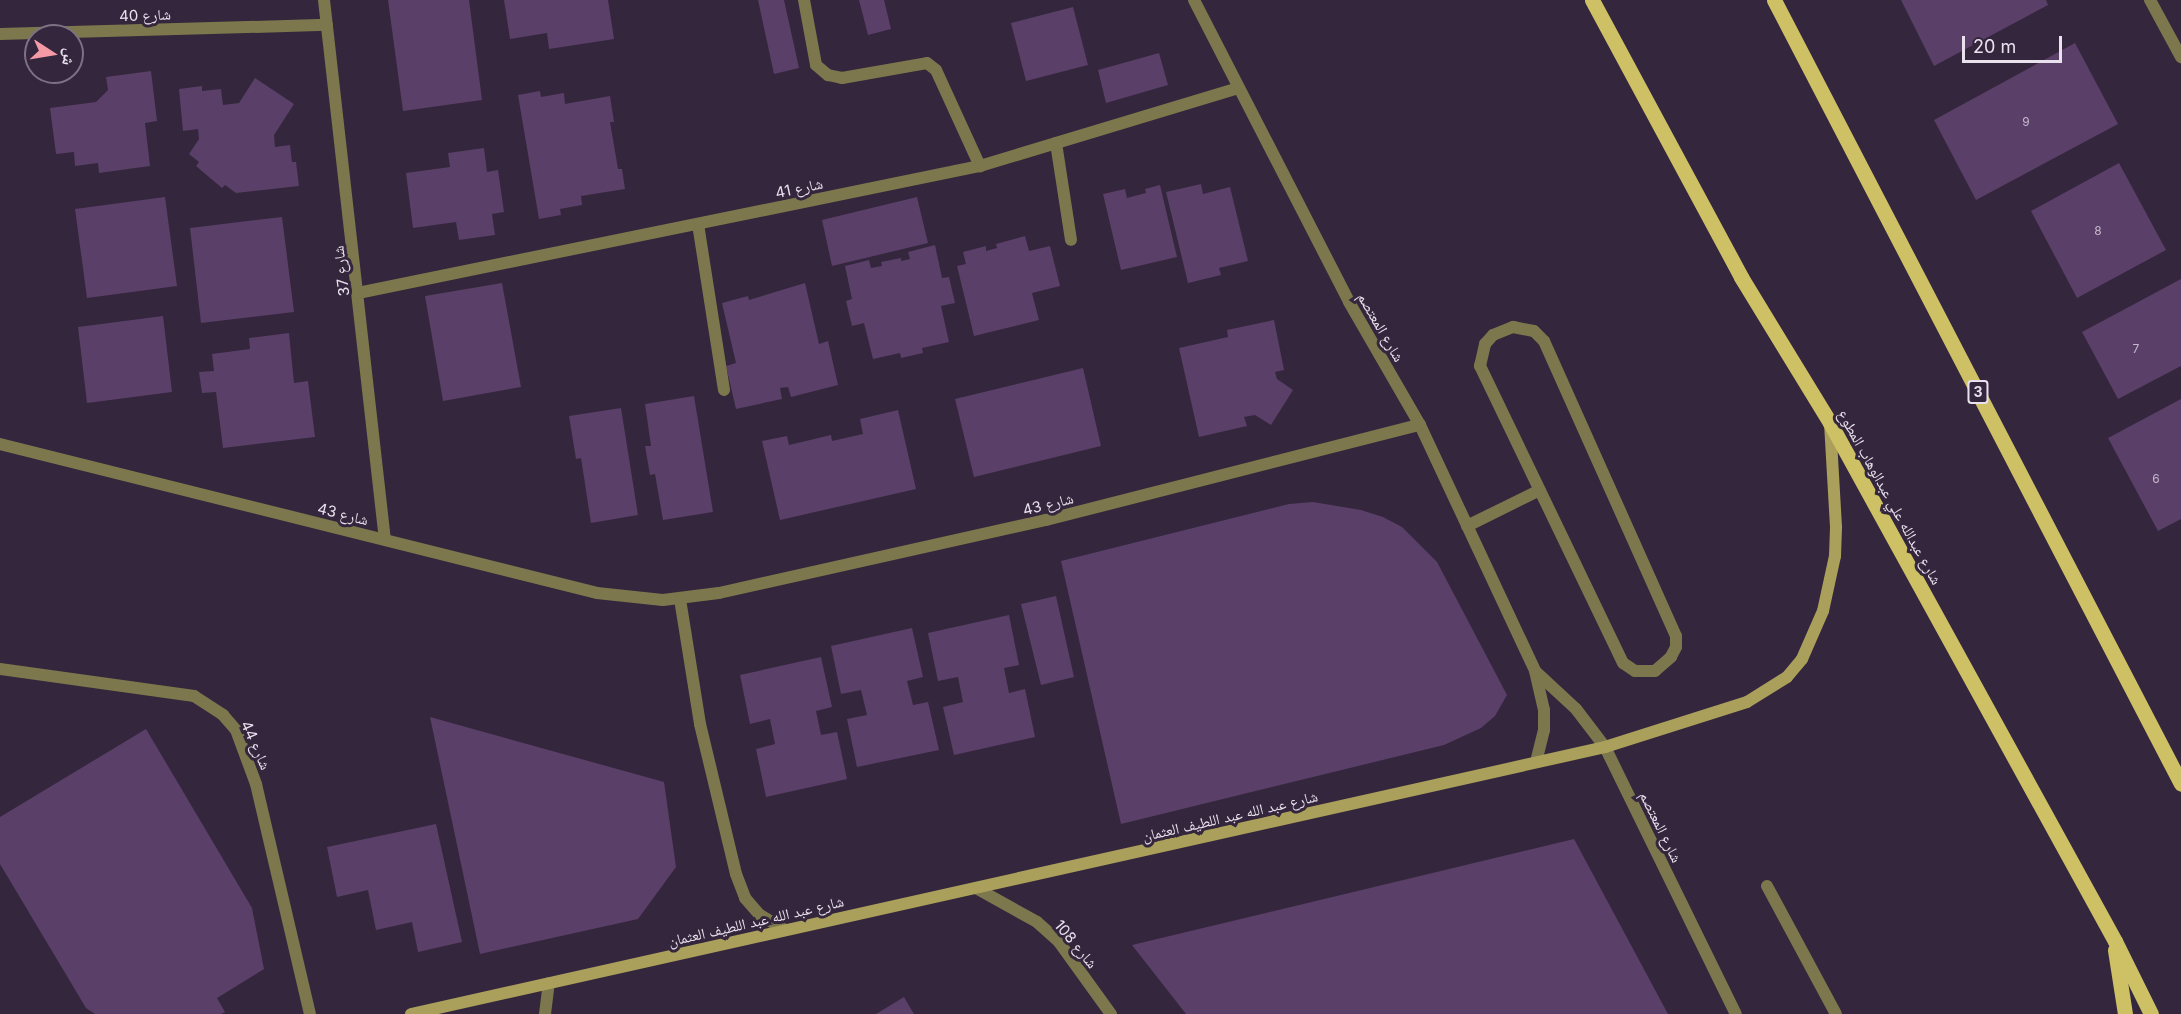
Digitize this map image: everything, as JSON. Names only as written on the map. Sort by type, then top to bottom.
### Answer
[{"type":"main road","name":"شارع عبدالله علي عبدالوهاب المطوع","points":[[1592,0],[1741,278],[1830,423],[2115,941],[2151,1014]]},
{"type":"main road","name":"3","points":[[1774,0],[2181,784]]},
{"type":"main road","points":[[2115,941],[2116,970],[2125,1014]]},
{"type":"street","name":"شارع 37","points":[[324,0],[385,540]]},
{"type":"street","points":[[804,0],[816,65],[828,75],[842,78],[927,63],[936,70],[980,166]]},
{"type":"street","name":"شارع المعتصم","points":[[1194,0],[1349,302],[1420,424],[1535,671],[1544,710],[1544,730],[1536,762]]},
{"type":"street","points":[[2150,0],[2181,57]]},
{"type":"street","name":"شارع 40","points":[[0,34],[327,25]]},
{"type":"street","name":"شارع 41","points":[[358,293],[980,166],[1239,88]]},
{"type":"street","points":[[1056,143],[1071,240]]},
{"type":"street","points":[[698,224],[724,390]]},
{"type":"street","points":[[1513,327],[1534,331],[1544,341],[1569,395],[1676,636],[1676,647],[1665,665],[1645,672],[1635,671],[1623,663],[1540,490],[1479,366],[1485,344],[1493,335],[1513,327]]},
{"type":"street","name":"شارع عبد الله عبد اللطيف العثمان","points":[[411,1014],[1605,747],[1747,702],[1787,677],[1802,659],[1823,611],[1835,556],[1836,526],[1830,423]]},
{"type":"street","name":"شارع 43","points":[[0,444],[597,593],[631,598],[680,600],[1046,520],[1420,424]]},
{"type":"street","points":[[1467,526],[1540,490]]},
{"type":"street","points":[[680,600],[700,724],[736,874],[746,898],[760,915],[785,930]]},
{"type":"street","name":"شارع 44","points":[[0,669],[194,696],[224,715],[236,730],[256,784],[310,1014]]},
{"type":"street","name":"شارع المعتصم","points":[[1535,671],[1576,709],[1605,747],[1736,1014]]},
{"type":"street","points":[[1767,886],[1836,1014]]},
{"type":"street","name":"شارع 108","points":[[976,888],[1037,922],[1059,942],[1111,1014]]},
{"type":"street","points":[[545,1014],[549,983]]},
{"type":"building","points":[[388,0],[469,0],[482,100],[403,111]]},
{"type":"building","points":[[504,0],[608,0],[614,39],[549,49],[547,33],[510,39]]},
{"type":"building","points":[[758,0],[784,0],[799,68],[774,74]]},
{"type":"building","points":[[859,0],[884,0],[891,29],[868,35]]},
{"type":"building","points":[[1901,0],[2046,0],[2048,5],[1934,66]]},
{"type":"building","points":[[1073,7],[1088,65],[1026,81],[1011,23]]},
{"type":"building","points":[[2075,43],[2118,124],[1976,200],[1934,120]]},
{"type":"building","points":[[1159,53],[1168,85],[1106,103],[1098,70]]},
{"type":"building","points":[[151,71],[157,121],[145,123],[150,166],[99,173],[98,163],[75,166],[74,152],[56,154],[50,108],[96,102],[108,90],[106,77]]},
{"type":"building","points":[[255,78],[294,104],[274,135],[275,147],[290,145],[292,162],[296,162],[299,186],[236,193],[225,185],[222,188],[196,166],[199,162],[189,154],[199,139],[198,129],[183,131],[179,89],[202,86],[202,91],[221,89],[223,105],[239,103]]},
{"type":"building","points":[[540,91],[541,97],[564,93],[565,104],[610,96],[614,122],[610,122],[618,169],[622,169],[625,189],[581,196],[582,205],[560,209],[561,215],[539,219],[518,95]]},
{"type":"building","points":[[484,148],[487,172],[498,170],[504,212],[492,214],[495,235],[459,240],[456,222],[413,228],[406,173],[450,167],[448,153]]},
{"type":"building","points":[[2119,163],[2166,250],[2077,298],[2031,211]]},
{"type":"building","points":[[1201,184],[1203,194],[1230,187],[1248,261],[1219,268],[1221,275],[1188,283],[1166,192]]},
{"type":"building","points":[[1160,185],[1177,257],[1121,270],[1103,194],[1125,189],[1127,198],[1146,193],[1145,189]]},
{"type":"building","points":[[165,197],[177,286],[87,298],[75,209]]},
{"type":"building","points":[[917,197],[928,243],[832,266],[822,220]]},
{"type":"building","points":[[282,217],[294,312],[201,323],[190,228]]},
{"type":"building","points":[[1025,236],[1029,251],[1050,246],[1060,286],[1032,293],[1039,320],[974,336],[957,266],[966,264],[963,252],[986,246],[986,251],[997,248],[996,244]]},
{"type":"building","points":[[935,245],[942,278],[949,277],[955,303],[941,306],[949,342],[922,348],[923,353],[901,358],[900,353],[873,359],[864,323],[852,326],[846,301],[852,299],[845,266],[869,260],[871,268],[882,266],[881,262],[901,258],[901,261],[910,259],[908,252]]},
{"type":"building","points":[[2181,279],[2181,366],[2118,399],[2082,332]]},
{"type":"building","points":[[502,283],[521,387],[443,401],[425,296]]},
{"type":"building","points":[[805,283],[819,344],[828,341],[838,385],[791,397],[788,387],[780,388],[782,399],[736,409],[726,366],[736,363],[722,303],[748,296],[749,300]]},
{"type":"building","points":[[163,316],[172,392],[87,403],[78,327]]},
{"type":"building","points":[[1274,320],[1284,370],[1275,372],[1277,379],[1293,390],[1271,425],[1255,415],[1244,417],[1247,426],[1199,437],[1179,348],[1228,337],[1227,330]]},
{"type":"building","points":[[289,333],[294,383],[308,381],[315,437],[223,448],[216,392],[202,393],[199,372],[214,371],[212,354],[250,349],[249,338]]},
{"type":"building","points":[[1083,368],[1101,446],[974,477],[955,399]]},
{"type":"building","points":[[694,396],[713,512],[663,520],[655,474],[650,475],[645,446],[651,446],[645,404]]},
{"type":"building","points":[[2181,399],[2181,519],[2158,531],[2108,438]]},
{"type":"building","points":[[621,408],[638,515],[591,523],[581,458],[576,459],[569,416]]},
{"type":"building","points":[[898,410],[916,489],[780,520],[762,441],[787,436],[789,445],[831,435],[832,441],[863,434],[860,419]]},
{"type":"building","points":[[1313,502],[1361,510],[1383,517],[1402,527],[1437,562],[1507,695],[1495,716],[1481,728],[1444,745],[1121,824],[1061,561],[1289,504]]},
{"type":"building","points":[[1056,596],[1074,677],[1041,685],[1021,604]]},
{"type":"building","points":[[1009,615],[1019,665],[1004,668],[1009,693],[1025,689],[1035,737],[954,755],[943,707],[963,702],[958,677],[938,681],[928,633]]},
{"type":"building","points":[[912,628],[923,677],[907,681],[913,705],[928,702],[939,750],[857,767],[847,719],[867,715],[861,690],[841,694],[831,646]]},
{"type":"building","points":[[821,657],[832,707],[816,711],[821,735],[837,732],[847,779],[766,797],[756,749],[775,744],[770,719],[750,724],[740,675]]},
{"type":"building","points":[[430,717],[664,782],[676,867],[638,919],[480,954]]},
{"type":"building","points":[[146,729],[252,908],[264,969],[217,998],[225,1012],[221,1014],[95,1014],[86,1008],[0,864],[0,817]]},
{"type":"building","points":[[436,824],[462,942],[418,952],[412,922],[376,930],[368,890],[337,897],[327,847]]},
{"type":"building","points":[[1574,839],[1668,1014],[1186,1014],[1132,945]]},
{"type":"building","points":[[904,997],[914,1014],[876,1014]]}]
